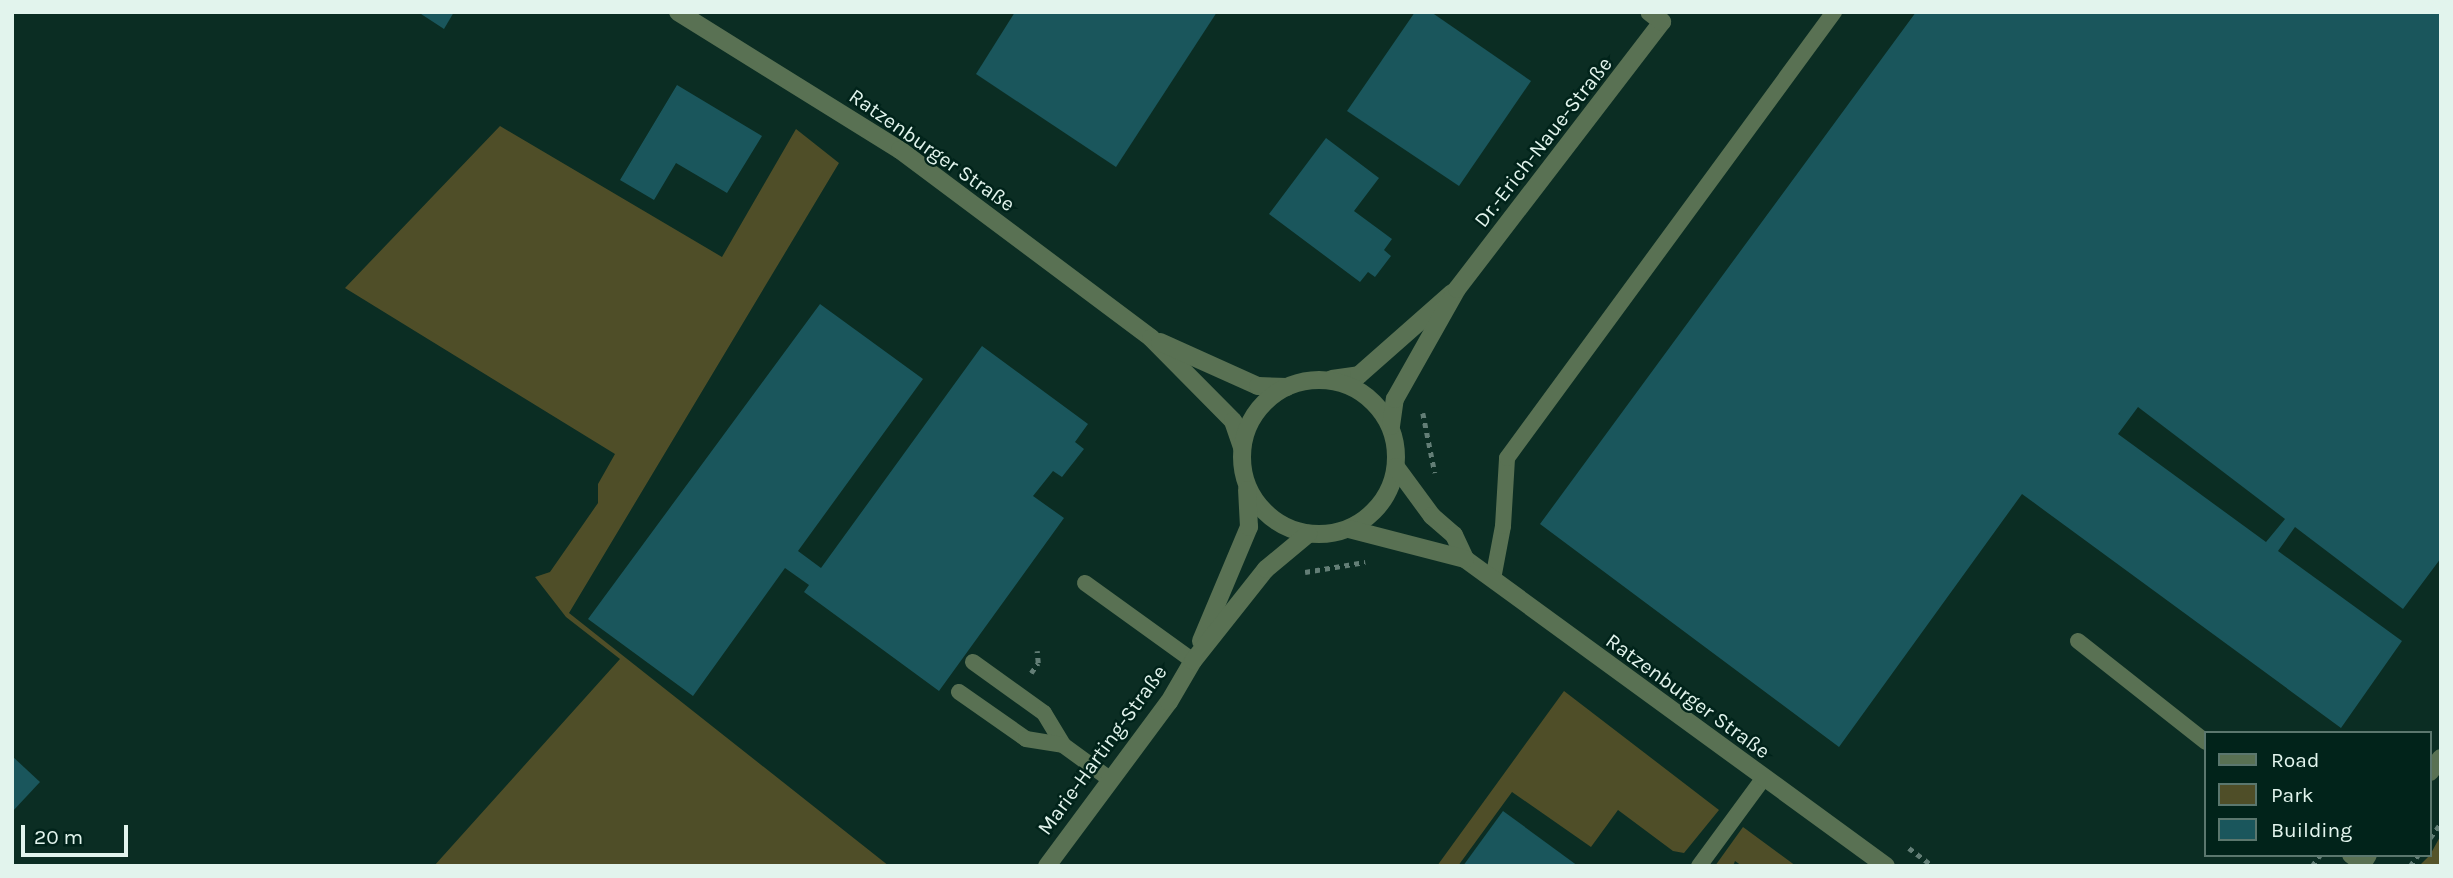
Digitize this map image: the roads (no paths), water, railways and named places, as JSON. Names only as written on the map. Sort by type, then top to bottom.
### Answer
[{"type":"street","name":"Ratzenburger Straße","points":[[678,12],[900,150],[1151,338]]},
{"type":"street","name":"Dr.-Erich-Naue-Straße","points":[[1457,289],[1660,16]]},
{"type":"street","points":[[1151,338],[1258,386],[1287,387],[1359,375],[1457,289]]},
{"type":"street","points":[[1349,529],[1381,505],[1396,467],[1391,426],[1395,399],[1457,289]]},
{"type":"street","points":[[1151,338],[1233,421],[1242,447],[1249,527],[1193,661]]},
{"type":"street","points":[[1326,380],[1365,394],[1391,426]]},
{"type":"street","points":[[1242,447],[1258,411],[1287,387]]},
{"type":"street","points":[[1396,467],[1432,516],[1454,535],[1465,559]]},
{"type":"street","points":[[1247,486],[1271,518],[1308,534],[1349,529],[1465,559]]},
{"type":"street","points":[[1193,661],[1266,569],[1308,534]]},
{"type":"street","name":"Ratzenburger Straße","points":[[1465,559],[1763,779],[1886,866]]},
{"type":"street","name":"Marie-Harting-Straße","points":[[1047,866],[1111,780],[1193,661]]},
{"type":"lane","points":[[1493,579],[1503,526],[1507,458],[1834,12]]},
{"type":"lane","points":[[1085,583],[1193,661]]},
{"type":"lane","points":[[2078,641],[2204,740]]},
{"type":"lane","points":[[973,662],[1044,713],[1063,745],[1111,780]]},
{"type":"lane","points":[[959,692],[1026,739],[1063,745]]},
{"type":"lane","points":[[1699,866],[1763,779]]}]
